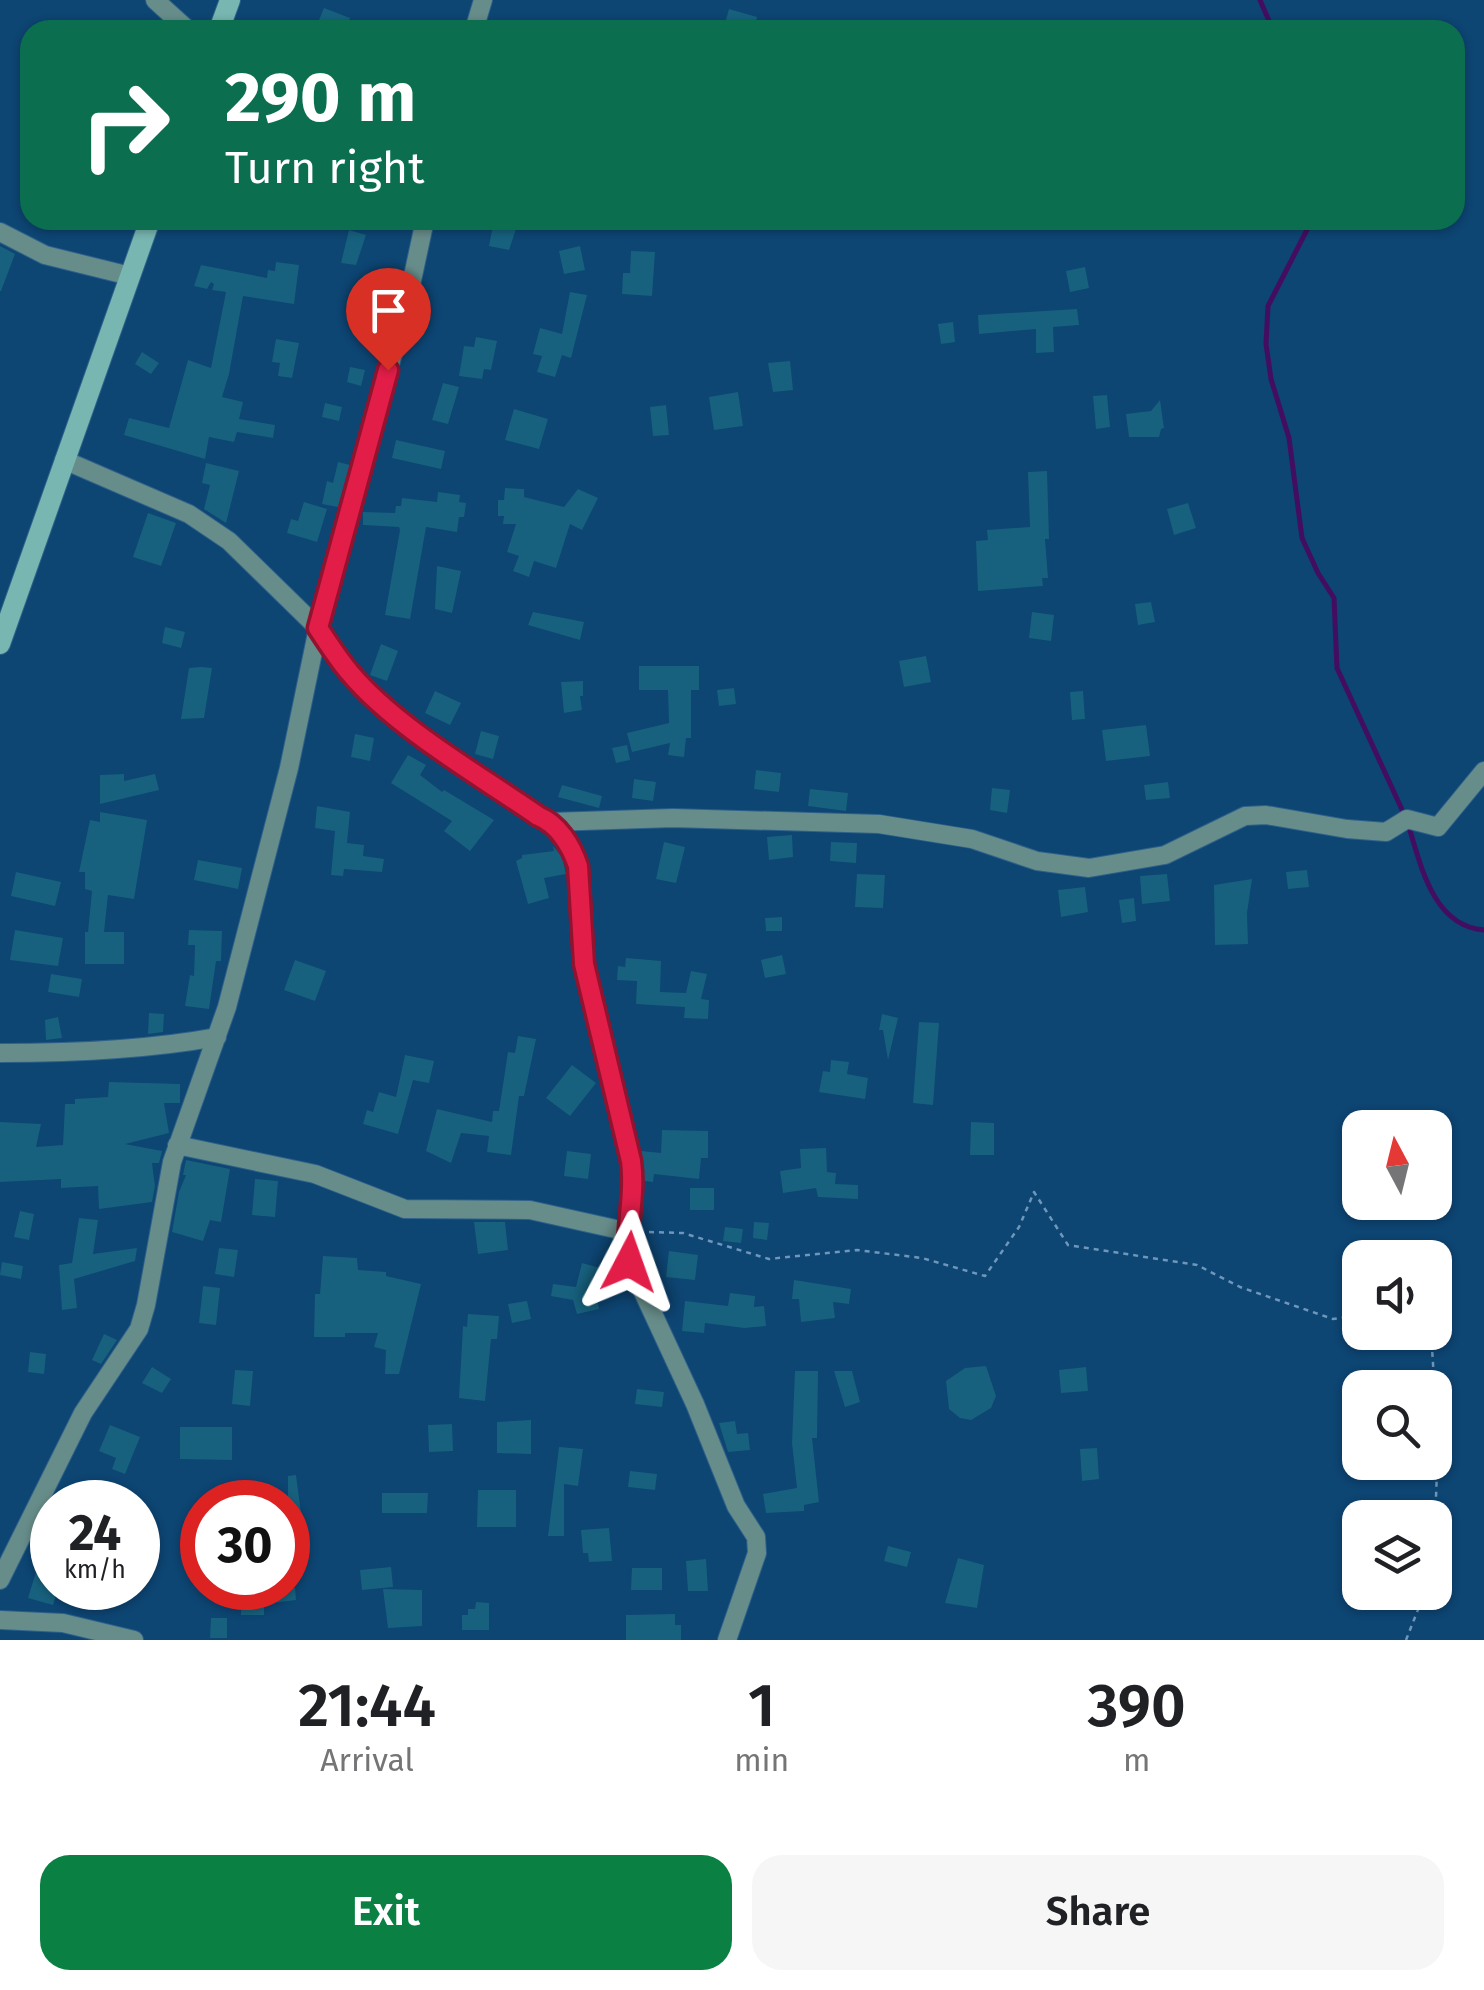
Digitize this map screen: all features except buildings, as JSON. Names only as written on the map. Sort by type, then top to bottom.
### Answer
[{"type":"main road","points":[[0,644],[6,609],[146,230]]},
{"type":"street","points":[[155,0],[177,20]]},
{"type":"street","points":[[0,1580],[83,1413],[139,1329],[177,1145],[217,1037],[289,768],[318,628],[408,300],[423,230]]},
{"type":"street","points":[[0,232],[45,254],[130,276]]},
{"type":"street","points":[[64,460],[188,514],[229,541],[318,628],[348,672],[366,690],[411,727],[551,822],[673,818],[879,824],[972,839],[1037,862],[1089,868],[1165,854],[1246,816],[1266,815],[1386,832],[1407,820],[1438,827],[1484,771]]},
{"type":"street","points":[[551,822],[573,851],[578,866],[584,964],[631,1161],[634,1186],[629,1262],[695,1404],[736,1506],[756,1538],[757,1552],[728,1640]]},
{"type":"street","points":[[0,1053],[156,1046],[217,1037]]},
{"type":"street","points":[[177,1145],[315,1174],[405,1209],[530,1210],[629,1232]]},
{"type":"street","points":[[0,1620],[63,1622],[134,1640]]},
{"type":"path","points":[[629,1232],[683,1233],[769,1259],[857,1250],[906,1256],[985,1276],[1019,1227],[1034,1192],[1068,1245],[1197,1265],[1240,1287],[1333,1319],[1342,1317]]},
{"type":"path","points":[[1432,1350],[1438,1443],[1436,1500]]},
{"type":"path","points":[[1406,1640],[1418,1610]]},
{"type":"waterway","points":[[1260,0],[1269,20]]},
{"type":"waterway","points":[[1307,230],[1268,306],[1266,344],[1271,379],[1289,438],[1302,538],[1334,598],[1337,668],[1404,814]]},
{"type":"waterway","points":[[1408,824],[1424,875],[1441,906],[1452,918],[1484,930]]},
{"type":"route","points":[[388,370],[318,628],[348,672],[366,690],[411,727],[551,822],[573,851],[578,866],[584,964],[631,1161],[634,1186],[627,1244],[629,1262]]}]
